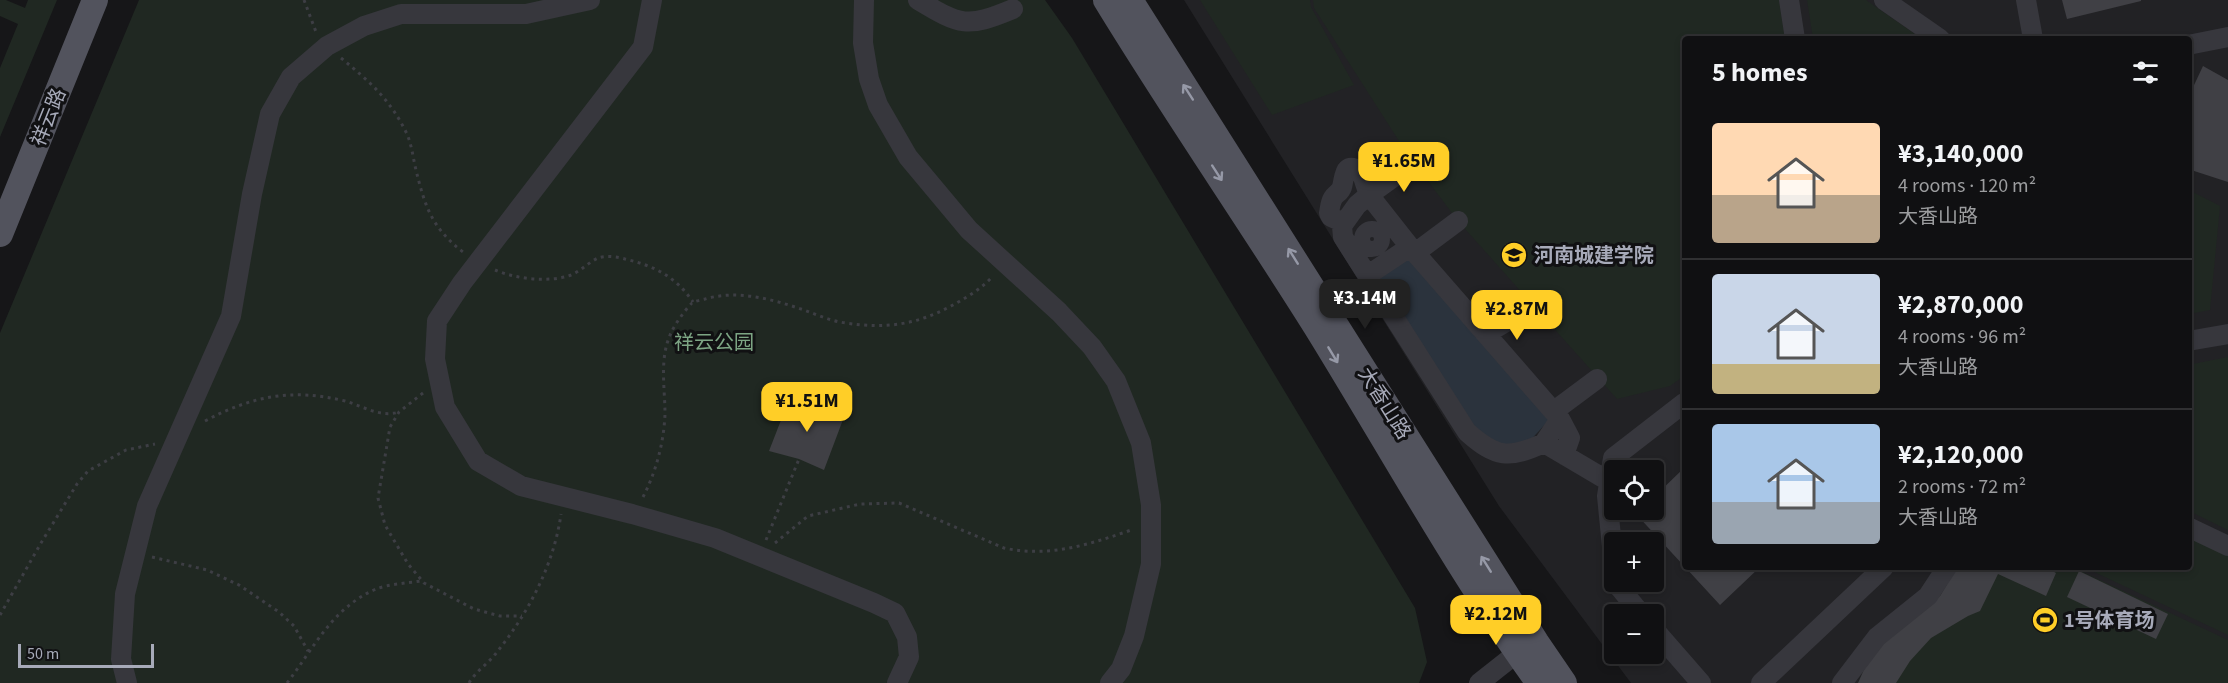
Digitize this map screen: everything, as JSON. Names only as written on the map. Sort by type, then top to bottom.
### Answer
[{"type":"main road","name":"祥云路","points":[[0,234],[95,0]]},
{"type":"main road","name":"大香山路","points":[[1106,0],[1318,330],[1526,647],[1564,683]]},
{"type":"main road","name":"大香山路","points":[[1130,0],[1526,647],[1539,683]]},
{"type":"street","points":[[127,683],[121,659],[125,594],[147,506],[231,316],[252,194],[270,114],[291,77],[327,46],[364,26],[401,14],[526,15],[591,0]]},
{"type":"street","points":[[652,0],[643,47],[477,262],[437,321],[435,359],[444,407],[478,461],[521,486],[715,538],[874,603],[895,614],[907,637],[909,657],[897,683]]},
{"type":"street","points":[[864,0],[863,43],[869,79],[878,105],[908,157],[969,230],[1059,312],[1092,347],[1116,381],[1141,443],[1151,506],[1151,564],[1134,636],[1121,669],[1110,683]]},
{"type":"street","points":[[918,0],[946,16],[963,22],[983,21],[1013,9]]},
{"type":"street","points":[[1789,0],[1795,36]]},
{"type":"street","points":[[1884,0],[1936,36]]},
{"type":"street","points":[[2026,0],[2032,36]]},
{"type":"street","points":[[2192,44],[2228,37]]},
{"type":"street","points":[[1348,217],[1369,195],[1416,161]]},
{"type":"street","points":[[1388,262],[1372,239],[1348,217],[1331,217],[1329,213],[1334,196],[1340,192],[1349,168],[1355,167],[1361,171],[1369,195],[1372,239],[1368,275],[1467,432],[1484,447],[1501,453],[1520,454],[1544,443],[1557,415],[1597,380]]},
{"type":"street","points":[[1368,275],[1458,221]]},
{"type":"street","points":[[1372,239],[1412,250],[1566,427],[1570,438],[1564,455]]},
{"type":"street","points":[[1486,334],[1533,306]]},
{"type":"street","points":[[2192,340],[2228,334]]},
{"type":"street","points":[[1613,460],[1682,405]]},
{"type":"street","points":[[1544,443],[1604,478]]},
{"type":"street","points":[[2192,529],[2228,546]]},
{"type":"street","points":[[1761,683],[1881,570]]},
{"type":"street","points":[[1842,683],[1877,637],[1928,596],[1945,570]]},
{"type":"street","points":[[1624,592],[1633,604]]},
{"type":"street","points":[[1664,641],[1701,683]]},
{"type":"street","points":[[1479,683],[1526,647]]},
{"type":"path","points":[[304,0],[316,32],[327,46],[376,87],[408,135],[426,209],[434,222],[477,262],[513,276],[557,279],[573,274],[600,257],[616,257],[649,265],[677,283],[693,302]]},
{"type":"path","points":[[632,514],[652,477],[663,437],[665,410],[663,377],[670,333],[693,302],[723,294],[753,296],[829,320],[888,326],[916,322],[964,299],[986,284],[1004,261]]},
{"type":"path","points":[[440,384],[417,396],[399,412],[390,427],[378,498],[385,525],[408,564],[422,581],[442,594],[474,609],[500,616],[522,616]]},
{"type":"path","points":[[760,556],[799,459]]},
{"type":"path","points":[[469,683],[497,652],[522,616],[540,584],[558,532],[561,496]]},
{"type":"path","points":[[760,556],[808,516],[860,504],[899,503],[1004,548],[1022,552],[1077,548],[1151,525]]},
{"type":"path","points":[[135,553],[185,564],[233,582],[279,612],[294,626],[308,651]]},
{"type":"path","points":[[287,683],[308,651],[336,616],[350,603],[377,589],[422,581]]},
{"type":"shaded area","name":"河南城建学院","points":[[1184,0],[2228,0],[2228,683],[1631,683],[1617,664],[1664,664],[1664,604],[1604,604],[1604,647],[1499,506]]},
{"type":"shaded area","points":[[1407,254],[1551,418],[1525,446],[1510,448],[1480,435],[1377,278]]},
{"type":"green space","points":[[0,0],[6,0],[25,8],[28,0],[57,0],[0,137],[0,68],[18,24],[0,16]]},
{"type":"green space","name":"祥云公园","points":[[139,0],[1045,0],[1072,38],[1415,608],[1427,662],[1419,683],[0,683],[0,333]]},
{"type":"green space","points":[[1200,0],[1310,0],[1311,7],[1354,85],[1272,115]]},
{"type":"green space","points":[[1313,0],[1779,0],[1785,36],[1682,36],[1682,377],[1670,386],[1617,399],[1458,221],[1406,152],[1314,8]]},
{"type":"green space","points":[[1807,0],[1866,0],[1918,36],[1813,36]]},
{"type":"green space","points":[[2192,192],[2220,206],[2210,310],[2192,313]]},
{"type":"green space","points":[[2228,357],[2228,530],[2192,512],[2192,364]]},
{"type":"green space","points":[[2192,538],[2228,556],[2228,635],[2090,570],[2192,570]]},
{"type":"green space","name":"1号体育场","points":[[1955,570],[2078,570],[2228,640],[2228,683],[1858,683],[1866,665],[1912,613],[1940,596]]},
{"type":"building","points":[[2062,0],[2141,0],[2141,1],[2067,19]]},
{"type":"building","points":[[2203,66],[2228,80],[2228,182],[2192,170],[2192,89]]},
{"type":"building","points":[[790,397],[844,417],[824,470],[799,459],[769,451]]},
{"type":"building","points":[[1682,470],[1682,564],[1664,544],[1664,532],[1653,532],[1642,520],[1664,520],[1664,487]]},
{"type":"building","points":[[1688,570],[1757,570],[1720,605]]},
{"type":"building","points":[[1955,570],[2050,570],[2056,573],[2046,596],[1998,574],[1980,611],[1931,638],[1910,661],[1896,683],[1858,683],[1875,651],[1912,613],[1940,596]]},
{"type":"building","points":[[2079,571],[2168,614],[2156,639],[2067,597]]},
{"type":"place","name":"河南城建学院","points":[[1514,255]]},
{"type":"place","name":"1号体育场","points":[[2045,620]]}]
